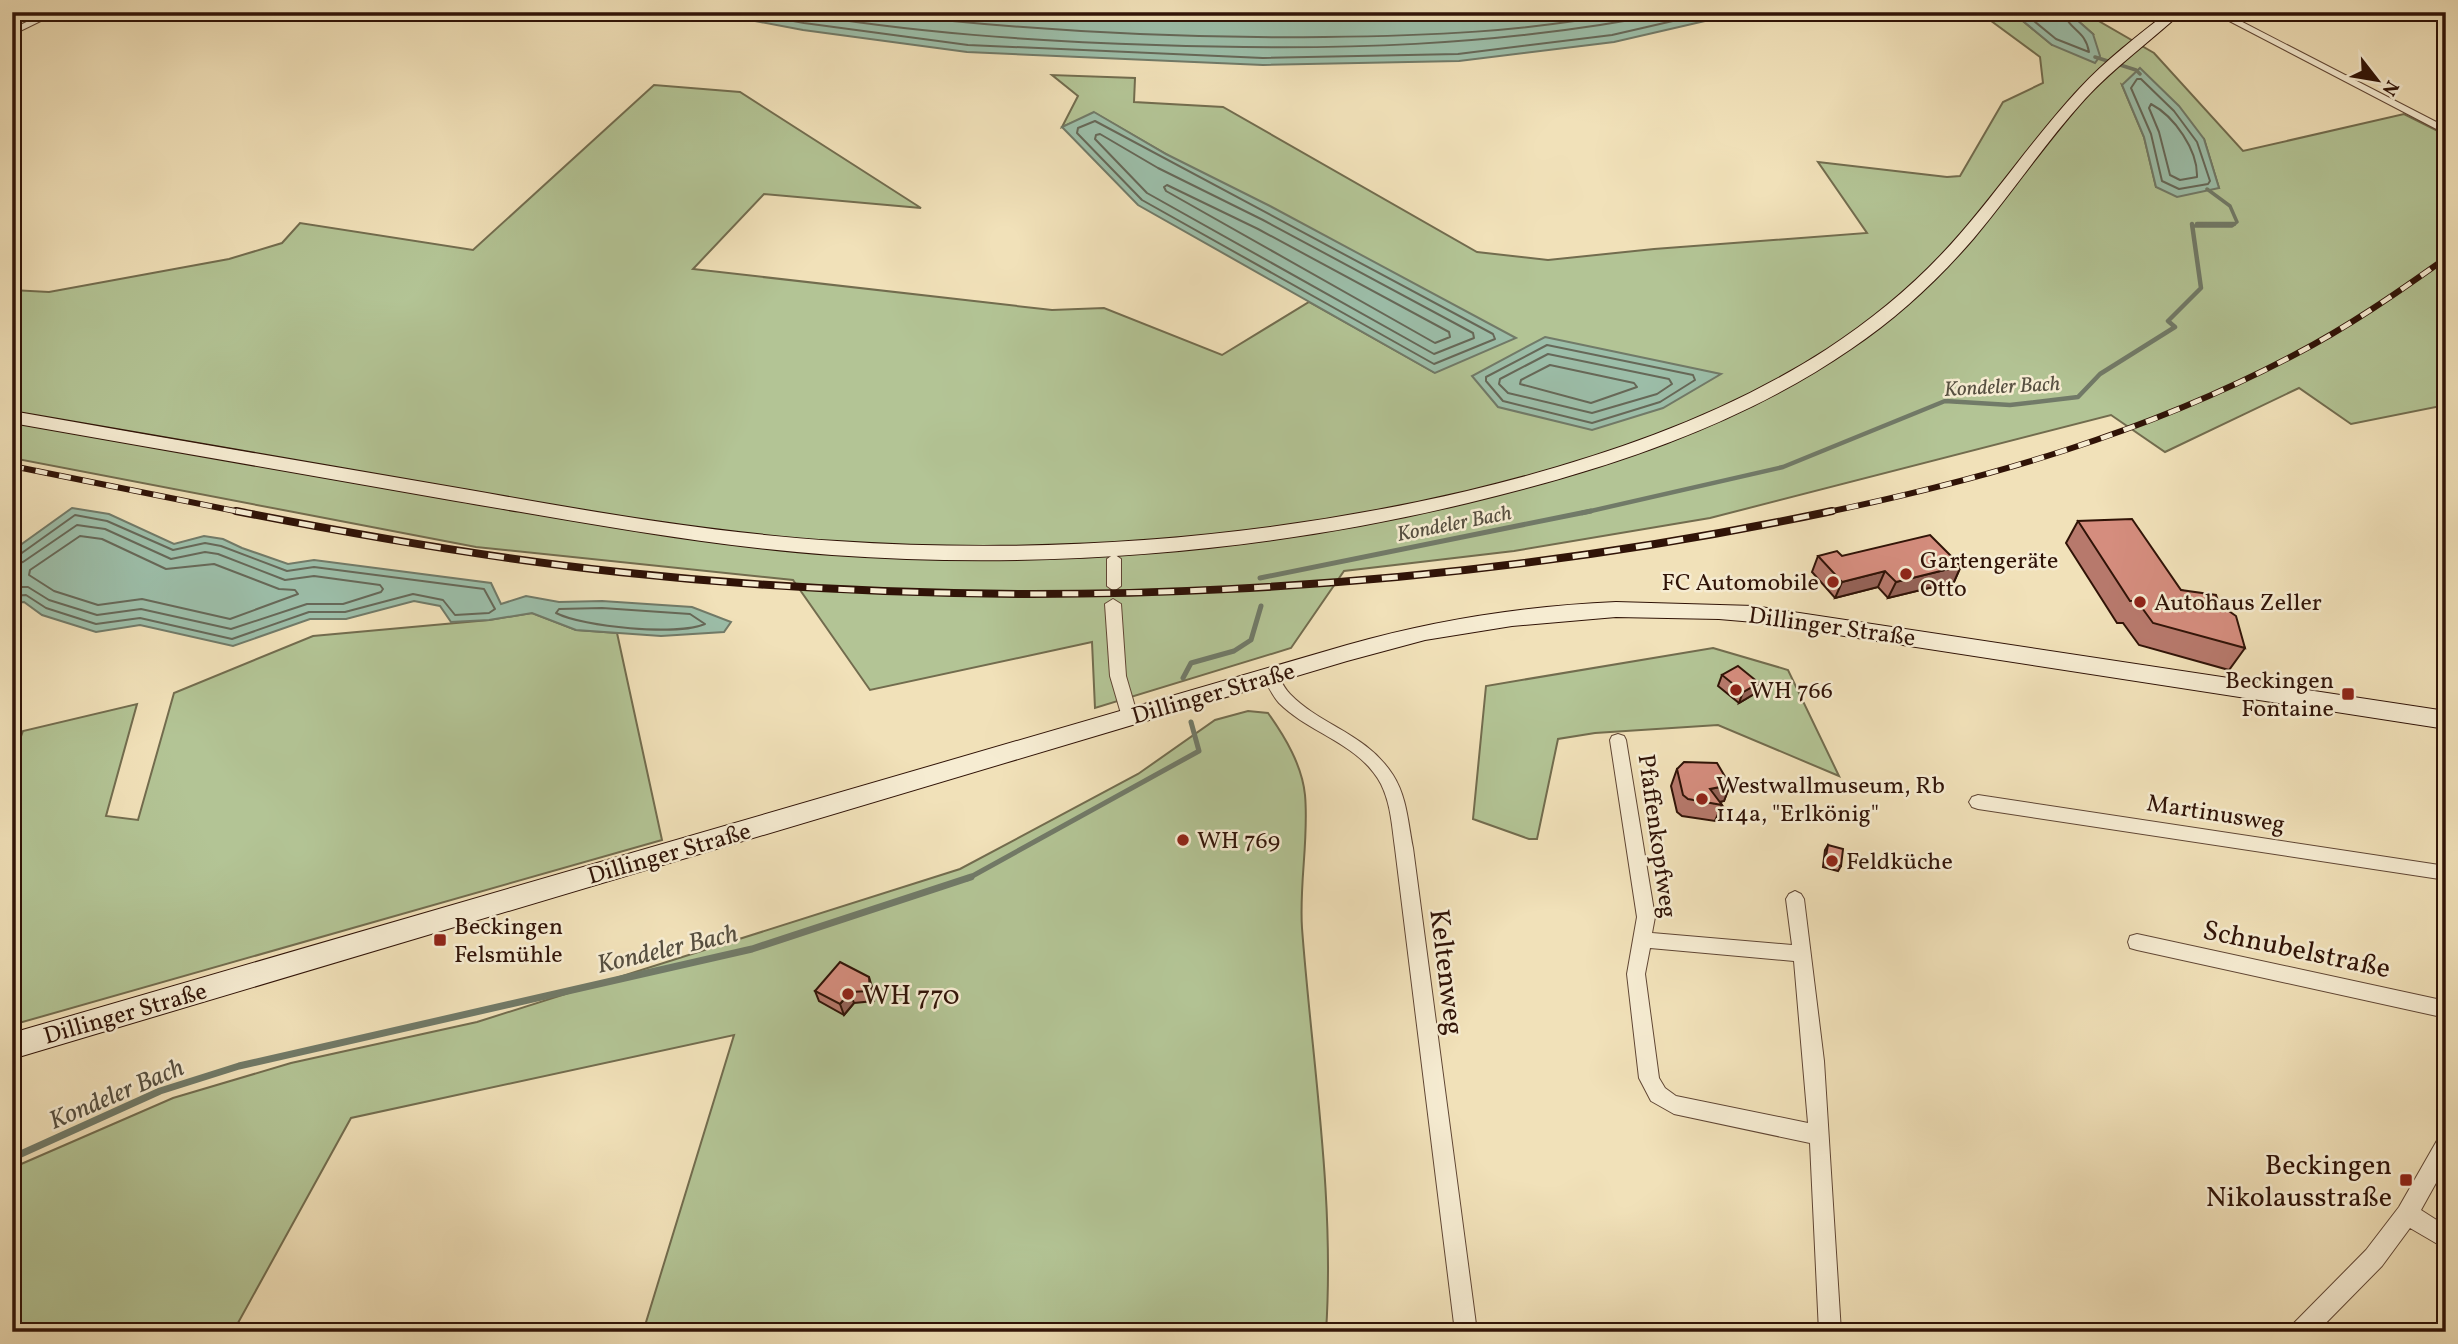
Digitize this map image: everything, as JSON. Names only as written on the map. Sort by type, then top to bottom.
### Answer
[{"type":"main road","points":[[12,417],[658,530],[883,551],[1114,550],[1241,538],[1377,517],[1525,482],[1616,455],[1735,407],[1783,383],[1868,330],[1906,299],[1942,264],[2101,73],[2176,12]]},
{"type":"main road","name":"Dillinger Straße","points":[[12,1046],[1270,675],[1475,623],[1598,610],[1719,611],[1847,626],[2446,720]]},
{"type":"street","points":[[12,33],[55,12]]},
{"type":"street","points":[[2216,12],[2446,131]]},
{"type":"street","points":[[1114,559],[1114,586]]},
{"type":"street","points":[[1113,604],[1116,679],[1120,696],[1130,717]]},
{"type":"street","name":"Keltenweg","points":[[1270,675],[1282,696],[1294,707],[1373,760],[1394,796],[1404,848],[1465,1332]]},
{"type":"street","name":"Pfaffenkopfweg","points":[[1618,740],[1646,918],[1636,974],[1653,1091],[1661,1100],[1818,1135]]},
{"type":"street","name":"Martinusweg","points":[[1978,802],[2446,873]]},
{"type":"street","points":[[1795,900],[1803,954],[1818,1135],[1830,1332]]},
{"type":"street","name":"Pfaffenkopfweg","points":[[1644,940],[1803,954]]},
{"type":"street","name":"Schnubelstraße","points":[[2137,942],[2446,1010]]},
{"type":"street","points":[[2301,1332],[2374,1258],[2407,1214],[2446,1144]]},
{"type":"street","points":[[2407,1214],[2446,1238]]},
{"type":"shaded area","points":[[1979,12],[2012,12],[2052,45],[2093,34],[2068,12],[2083,12],[2154,53],[2243,151],[2404,114],[2446,135],[2446,405],[2351,424],[2299,388],[2165,452],[2111,415],[1710,518],[1514,551],[1344,571],[1291,648],[1095,708],[1092,642],[870,690],[793,580],[476,547],[12,458],[12,290],[49,292],[229,259],[282,243],[300,223],[473,250],[654,85],[740,92],[921,208],[764,194],[693,269],[1052,310],[1104,308],[1222,355],[1309,302],[1435,373],[1166,154],[1095,113],[1062,127],[1078,96],[1052,75],[1135,78],[1134,102],[1223,107],[1477,252],[1548,260],[1867,233],[1818,162],[1947,177],[1960,176],[2003,102],[2043,83],[2040,57]],"holes":[[[2122,85],[2204,139],[2219,188],[2156,187],[2144,137]]]},
{"type":"shaded area","points":[[532,613],[576,630],[617,633],[662,840],[12,1025],[12,761],[23,731],[137,704],[106,816],[138,820],[174,693],[313,636],[489,620]]},
{"type":"shaded area","points":[[1713,648],[1788,670],[1839,776],[1718,725],[1595,733],[1558,739],[1537,839],[1529,839],[1473,819],[1486,686]]},
{"type":"shaded area","points":[[1248,711],[1268,713],[1296,762],[1305,795],[1302,928],[1325,1180],[1328,1281],[1326,1332],[643,1332],[734,1035],[351,1118],[233,1332],[12,1332],[12,1168],[173,1098],[291,1063],[477,1022],[960,869],[1138,774],[1215,720]]},
{"type":"water","points":[[708,12],[1744,12],[1614,42],[1459,61],[1263,65],[967,52],[803,30]]},
{"type":"water","points":[[2012,12],[2068,12],[2093,34],[2100,56],[2095,63],[2052,45]]},
{"type":"water","points":[[2140,68],[2179,106],[2204,139],[2219,188],[2177,197],[2156,187],[2144,137],[2122,85]]},
{"type":"water","points":[[1094,112],[1166,154],[1270,206],[1516,338],[1435,373],[1138,205],[1062,127]]},
{"type":"water","points":[[1545,337],[1721,374],[1663,408],[1592,430],[1498,407],[1472,376]]},
{"type":"water","points":[[72,508],[109,514],[174,544],[204,536],[223,539],[288,564],[314,560],[491,583],[501,604],[526,596],[559,602],[602,601],[692,607],[731,622],[724,632],[661,636],[576,630],[532,613],[489,620],[451,622],[440,606],[414,601],[346,619],[310,619],[233,646],[140,625],[96,632],[42,615],[24,602],[12,603],[12,551]]},
{"type":"building","points":[[2132,519],[2181,590],[2216,595],[2219,604],[2236,616],[2245,648],[2153,623],[2137,601],[2130,601],[2078,521]]},
{"type":"building","points":[[1930,535],[1961,566],[1896,582],[1885,571],[1842,582],[1818,556],[1837,551],[1842,556]]},
{"type":"building","points":[[1738,666],[1759,683],[1743,692],[1722,675]]},
{"type":"building","points":[[1684,762],[1717,763],[1730,785],[1710,789],[1722,805],[1688,799],[1683,795],[1677,769]]},
{"type":"building","points":[[1828,845],[1843,849],[1841,866],[1825,861]]},
{"type":"building","points":[[840,962],[869,977],[870,991],[850,992],[840,1004],[815,991]]},
{"type":"waterway","points":[[2439,12],[2446,21]]},
{"type":"waterway","name":"Kondeler Bach","points":[[2095,57],[2136,70],[2140,74]]},
{"type":"waterway","name":"Kondeler Bach","points":[[2192,226],[2232,226],[2237,222],[2230,206],[2207,189]]},
{"type":"waterway","name":"Kondeler Bach","points":[[2197,224],[2234,224]]},
{"type":"waterway","name":"Kondeler Bach","points":[[1589,511],[1783,467],[1945,401],[2010,405],[2078,397],[2100,374],[2175,327],[2168,321],[2201,288],[2192,226]]},
{"type":"waterway","name":"Kondeler Bach","points":[[1260,578],[1589,511]]},
{"type":"waterway","name":"Kondeler Bach","points":[[1582,513],[1589,511]]},
{"type":"waterway","name":"Kondeler Bach","points":[[1183,678],[1191,663],[1234,651],[1251,640],[1261,606]]},
{"type":"waterway","name":"Kondeler Bach","points":[[970,877],[1199,751],[1191,722]]},
{"type":"waterway","name":"Kondeler Bach","points":[[12,1158],[160,1091],[239,1066],[752,949],[970,877]]},
{"type":"railway","points":[[1823,513],[2005,469],[2181,408],[2238,383],[2334,333],[2446,258]]},
{"type":"railway","points":[[12,466],[245,513]]},
{"type":"railway","points":[[236,511],[427,546],[619,572],[771,585],[923,592],[1075,594],[1227,589],[1380,579],[1531,562],[1682,540],[1832,511]]},
{"type":"place","name":"Gartengeräte Otto","points":[[1906,574]]},
{"type":"place","name":"FC Automobile","points":[[1833,582]]},
{"type":"place","name":"Autohaus Zeller","points":[[2140,602]]},
{"type":"place","name":"WH 766","points":[[1736,690]]},
{"type":"place","name":"Beckingen Fontaine","points":[[2348,694]]},
{"type":"place","name":"Westwallmuseum, Rb 114a, \"Erlkönig\"","points":[[1702,799]]},
{"type":"place","name":"WH 769","points":[[1183,840]]},
{"type":"place","name":"Feldküche","points":[[1832,861]]},
{"type":"place","name":"Beckingen Felsmühle","points":[[440,940]]},
{"type":"place","name":"WH 770","points":[[848,994]]},
{"type":"place","name":"Beckingen Nikolausstraße","points":[[2406,1180]]}]
